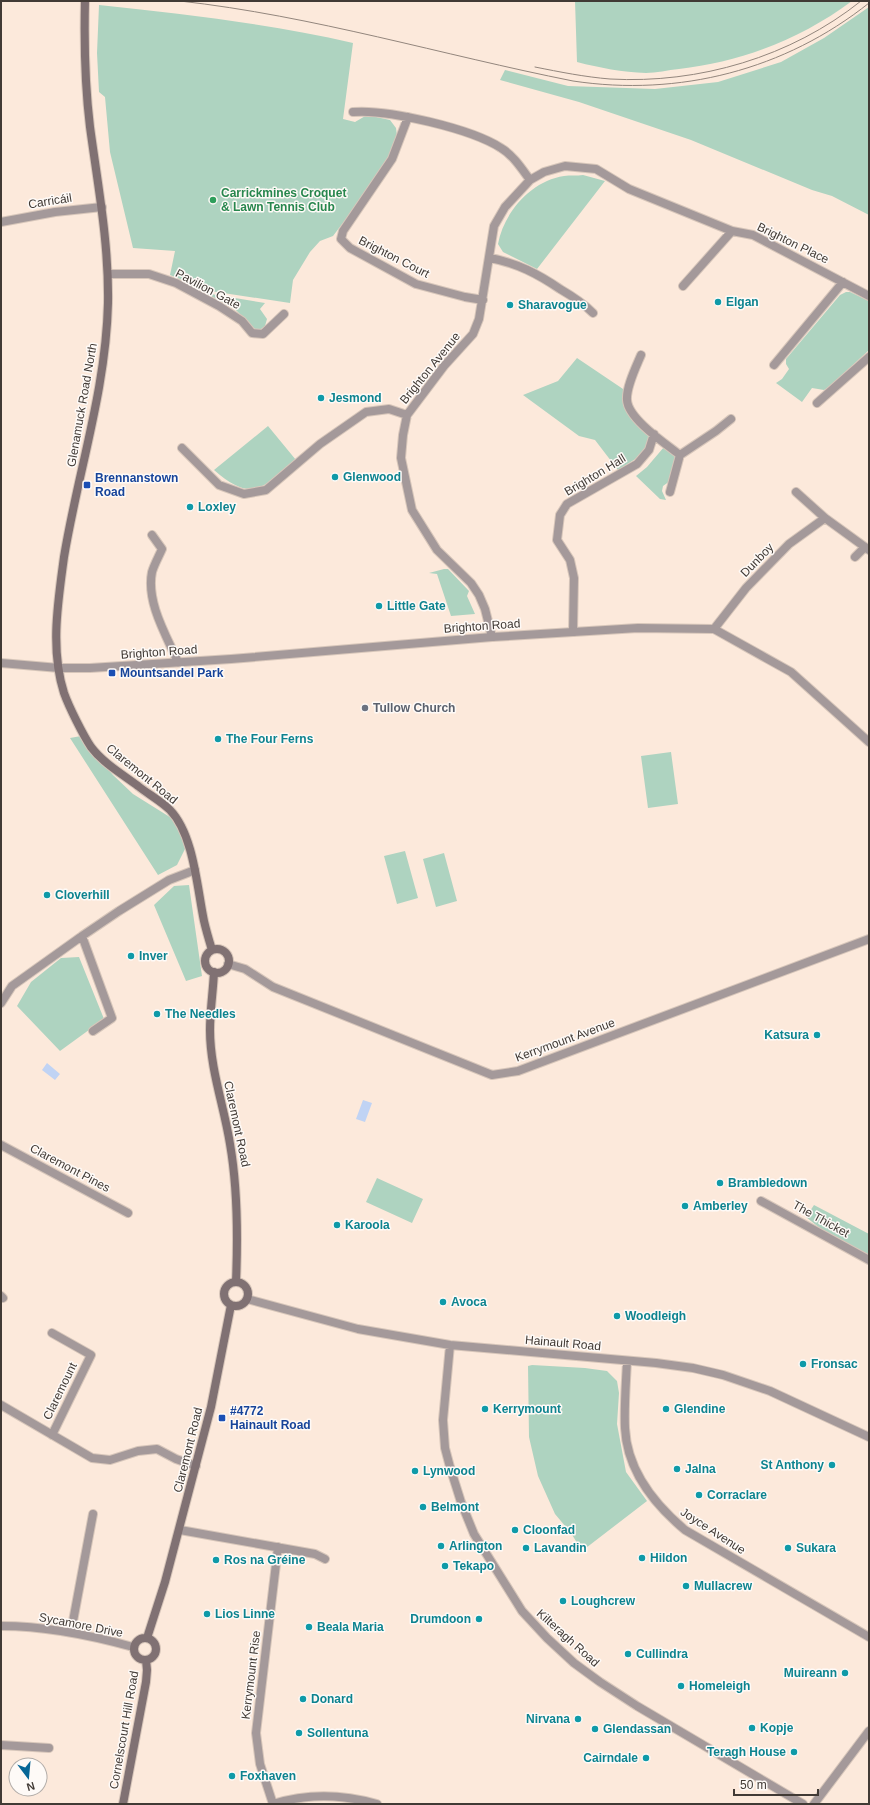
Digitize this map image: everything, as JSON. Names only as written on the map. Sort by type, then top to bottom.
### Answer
[{"type":"main road","name":"Glenamuck Road North","points":[[59,668],[56,642],[60,585],[67,541],[93,422],[104,361],[108,306],[108,274],[102,207],[86,92],[85,1]]},
{"type":"main road","name":"Claremont Road","points":[[59,668],[64,692],[91,747],[108,764],[170,810],[181,826],[195,870],[204,922],[212,950]]},
{"type":"main road","points":[[218,949],[226,953],[228,964],[224,970],[214,972],[207,967],[205,960],[206,956],[212,950],[218,949]]},
{"type":"main road","name":"Claremont Road","points":[[214,972],[210,1031],[214,1071],[230,1144],[237,1187],[238,1237],[236,1282]]},
{"type":"main road","points":[[236,1282],[240,1282],[248,1291],[247,1299],[238,1306],[231,1305],[225,1299],[224,1290],[228,1284],[236,1282]]},
{"type":"main road","name":"Claremont Road","points":[[180,1530],[211,1407],[231,1305]]},
{"type":"main road","points":[[133,1647],[139,1639],[147,1638],[166,1582],[180,1530]]},
{"type":"main road","name":"Cornelscourt Hill Road","points":[[133,1647],[136,1656],[146,1660],[154,1656],[157,1648],[154,1642],[147,1638]]},
{"type":"main road","name":"Cornelscourt Hill Road","points":[[124,1804],[146,1682],[146,1660]]},
{"type":"street","points":[[353,112],[379,112],[408,117],[480,138],[503,149],[530,180]]},
{"type":"street","name":"Brighton Court","points":[[408,117],[392,159],[343,231],[341,239],[350,248],[416,284],[458,296],[483,300]]},
{"type":"street","name":"Brighton Avenue","points":[[492,637],[479,595],[471,583],[437,550],[412,510],[401,458],[407,415],[444,366],[473,334],[479,319],[483,300],[494,226],[504,207],[530,180],[544,172],[565,166],[596,168],[629,189],[732,231]]},
{"type":"street","name":"Carricáil","points":[[1,222],[55,212],[102,207]]},
{"type":"street","points":[[683,286],[732,231]]},
{"type":"street","name":"Brighton Place","points":[[732,231],[753,235],[869,296]]},
{"type":"street","points":[[490,258],[508,261],[533,272],[580,301],[593,313]]},
{"type":"street","name":"Pavilion Gate","points":[[108,274],[149,274],[176,283],[220,306],[242,321],[252,333],[263,334],[284,314]]},
{"type":"street","points":[[774,365],[843,282]]},
{"type":"street","points":[[641,355],[632,379],[627,400],[631,414],[680,456]]},
{"type":"street","points":[[817,403],[869,357]]},
{"type":"street","points":[[182,448],[219,485],[244,494],[266,490],[320,444],[366,412],[389,409],[407,415]]},
{"type":"street","points":[[670,492],[680,456],[731,419]]},
{"type":"street","name":"Brighton Hall","points":[[573,632],[574,578],[570,560],[557,540],[560,515],[567,504],[636,464],[649,450],[654,434]]},
{"type":"street","points":[[796,492],[825,518],[867,549],[855,557]]},
{"type":"street","name":"Dunboy","points":[[714,629],[746,588],[789,544],[825,518]]},
{"type":"street","points":[[152,535],[162,549],[152,571],[151,590],[162,627],[178,662]]},
{"type":"street","name":"Brighton Road","points":[[59,668],[90,668],[239,659],[492,637],[638,628],[714,629],[791,672],[869,742]]},
{"type":"street","points":[[1,663],[59,668]]},
{"type":"street","points":[[1,1003],[12,986],[82,936],[119,911],[170,880],[195,870]]},
{"type":"street","points":[[82,936],[112,1018],[93,1032]]},
{"type":"street","name":"Kerrymount Avenue","points":[[228,964],[245,969],[273,987],[492,1075],[518,1071],[869,939]]},
{"type":"street","name":"Claremont Pines","points":[[1,1145],[128,1213]]},
{"type":"street","name":"The Thicket","points":[[761,1201],[869,1260]]},
{"type":"street","name":"Hainault Road","points":[[247,1299],[358,1329],[450,1345],[675,1366],[723,1375],[770,1392],[869,1437]]},
{"type":"street","name":"Claremount","points":[[52,1333],[91,1355],[52,1435]]},
{"type":"street","name":"Kilteragh Road","points":[[450,1345],[443,1420],[445,1448],[450,1467],[461,1502],[474,1534],[522,1611],[574,1663],[600,1682],[637,1706],[803,1804]]},
{"type":"street","name":"Joyce Avenue","points":[[627,1361],[625,1428],[632,1462],[639,1477],[666,1514],[685,1530],[869,1637]]},
{"type":"street","name":"Claremount","points":[[1,1405],[92,1458],[110,1460],[138,1451],[157,1449],[176,1459],[196,1466]]},
{"type":"street","points":[[71,1632],[93,1514]]},
{"type":"street","points":[[180,1530],[315,1554],[325,1559]]},
{"type":"street","name":"Kerrymount Rise","points":[[273,1804],[260,1764],[256,1732],[278,1547]]},
{"type":"street","name":"Sycamore Drive","points":[[1,1626],[71,1632],[133,1647]]},
{"type":"street","points":[[814,1804],[869,1731]]},
{"type":"street","points":[[1,1745],[49,1748]]},
{"type":"street","points":[[273,1804],[292,1798],[326,1796],[354,1798],[377,1804]]},
{"type":"green space","points":[[575,1],[852,1],[812,27],[770,47],[725,61],[702,66],[646,73],[628,72],[577,62]]},
{"type":"green space","name":"Carrickmines Croquet & Lawn Tennis Club","points":[[99,5],[259,25],[353,43],[343,119],[355,122],[367,115],[390,120],[396,128],[397,136],[388,158],[352,211],[333,236],[320,241],[310,252],[293,280],[290,303],[210,291],[170,275],[175,251],[133,248],[110,152],[105,97],[99,92],[97,53]]},
{"type":"green space","points":[[869,7],[869,215],[832,196],[812,190],[691,140],[579,102],[500,80],[505,70],[568,86],[655,89],[718,82],[781,62],[824,38]]},
{"type":"green space","points":[[583,175],[605,181],[537,269],[503,252],[498,244],[501,232],[513,210],[530,191],[552,179],[564,176]]},
{"type":"green space","points":[[850,292],[869,301],[869,350],[828,388],[824,390],[812,388],[802,402],[776,383],[782,379],[789,369],[786,364],[786,359],[840,295]]},
{"type":"green space","points":[[205,293],[265,303],[260,309],[267,319],[265,326],[260,330],[255,330],[234,308]]},
{"type":"green space","points":[[577,358],[626,391],[625,401],[652,438],[640,456],[618,470],[595,440],[579,436],[523,395],[558,381]]},
{"type":"green space","points":[[268,426],[296,460],[274,478],[265,485],[248,489],[227,480],[214,470]]},
{"type":"green space","points":[[664,447],[677,449],[670,481],[663,486],[662,491],[666,500],[660,499],[636,476],[647,467]]},
{"type":"green space","points":[[448,569],[469,591],[467,596],[475,614],[451,616],[437,574],[429,573]]},
{"type":"green space","points":[[81,736],[113,775],[133,794],[173,819],[186,847],[177,865],[158,875],[70,738]]},
{"type":"green space","points":[[671,752],[678,804],[648,808],[641,756]]},
{"type":"green space","points":[[405,851],[418,898],[397,904],[384,856]]},
{"type":"green space","points":[[444,853],[457,901],[436,907],[423,859]]},
{"type":"green space","points":[[189,885],[202,976],[186,981],[154,905],[174,886]]},
{"type":"green space","points":[[79,957],[104,1019],[60,1051],[17,1006],[31,982],[61,958]]},
{"type":"green space","points":[[377,1178],[423,1199],[412,1223],[366,1202]]},
{"type":"green space","points":[[814,1205],[869,1234],[869,1256],[821,1229],[806,1217]]},
{"type":"green space","points":[[528,1366],[585,1368],[607,1371],[617,1381],[619,1393],[617,1424],[626,1472],[647,1501],[582,1551],[571,1533],[555,1514],[538,1476],[529,1437]]},
{"type":"water","points":[[47,1063],[60,1074],[55,1080],[42,1070]]},
{"type":"water","points":[[363,1100],[372,1103],[365,1122],[356,1119]]},
{"type":"tram line","points":[[180,1],[280,16],[524,71],[573,81],[613,85],[652,85],[691,81],[729,73],[766,61],[802,46],[837,26],[869,3]]},
{"type":"tram line","points":[[535,67],[582,76],[610,79],[677,77],[710,71],[743,63],[774,52],[805,38],[834,21],[861,1]]},
{"type":"place","name":"Carrickmines Croquet & Lawn Tennis Club","points":[[213,200]]},
{"type":"place","name":"Elgan","points":[[718,302]]},
{"type":"place","name":"Sharavogue","points":[[510,305]]},
{"type":"place","name":"Jesmond","points":[[321,398]]},
{"type":"place","name":"Glenwood","points":[[335,477]]},
{"type":"place","name":"Brennanstown Road","points":[[87,485]]},
{"type":"place","name":"Loxley","points":[[190,507]]},
{"type":"place","name":"Little Gate","points":[[379,606]]},
{"type":"place","name":"Mountsandel Park","points":[[112,673]]},
{"type":"place","name":"Tullow Church","points":[[365,708]]},
{"type":"place","name":"The Four Ferns","points":[[218,739]]},
{"type":"place","name":"Cloverhill","points":[[47,895]]},
{"type":"place","name":"Inver","points":[[131,956]]},
{"type":"place","name":"The Needles","points":[[157,1014]]},
{"type":"place","name":"Katsura","points":[[817,1035]]},
{"type":"place","name":"Brambledown","points":[[720,1183]]},
{"type":"place","name":"Amberley","points":[[685,1206]]},
{"type":"place","name":"Karoola","points":[[337,1225]]},
{"type":"place","name":"Avoca","points":[[443,1302]]},
{"type":"place","name":"Woodleigh","points":[[617,1316]]},
{"type":"place","name":"Fronsac","points":[[803,1364]]},
{"type":"place","name":"Kerrymount","points":[[485,1409]]},
{"type":"place","name":"Glendine","points":[[666,1409]]},
{"type":"place","name":"#4772 Hainault Road","points":[[222,1418]]},
{"type":"place","name":"St Anthony","points":[[832,1465]]},
{"type":"place","name":"Jalna","points":[[677,1469]]},
{"type":"place","name":"Lynwood","points":[[415,1471]]},
{"type":"place","name":"Corraclare","points":[[699,1495]]},
{"type":"place","name":"Belmont","points":[[423,1507]]},
{"type":"place","name":"Cloonfad","points":[[515,1530]]},
{"type":"place","name":"Arlington","points":[[441,1546]]},
{"type":"place","name":"Lavandin","points":[[526,1548]]},
{"type":"place","name":"Sukara","points":[[788,1548]]},
{"type":"place","name":"Hildon","points":[[642,1558]]},
{"type":"place","name":"Ros na Gréine","points":[[216,1560]]},
{"type":"place","name":"Tekapo","points":[[445,1566]]},
{"type":"place","name":"Mullacrew","points":[[686,1586]]},
{"type":"place","name":"Loughcrew","points":[[563,1601]]},
{"type":"place","name":"Lios Linne","points":[[207,1614]]},
{"type":"place","name":"Drumdoon","points":[[479,1619]]},
{"type":"place","name":"Beala Maria","points":[[309,1627]]},
{"type":"place","name":"Cullindra","points":[[628,1654]]},
{"type":"place","name":"Muireann","points":[[845,1673]]},
{"type":"place","name":"Homeleigh","points":[[681,1686]]},
{"type":"place","name":"Donard","points":[[303,1699]]},
{"type":"place","name":"Nirvana","points":[[578,1719]]},
{"type":"place","name":"Kopje","points":[[752,1728]]},
{"type":"place","name":"Glendassan","points":[[595,1729]]},
{"type":"place","name":"Sollentuna","points":[[299,1733]]},
{"type":"place","name":"Teragh House","points":[[794,1752]]},
{"type":"place","name":"Cairndale","points":[[646,1758]]},
{"type":"place","name":"Foxhaven","points":[[232,1776]]}]
